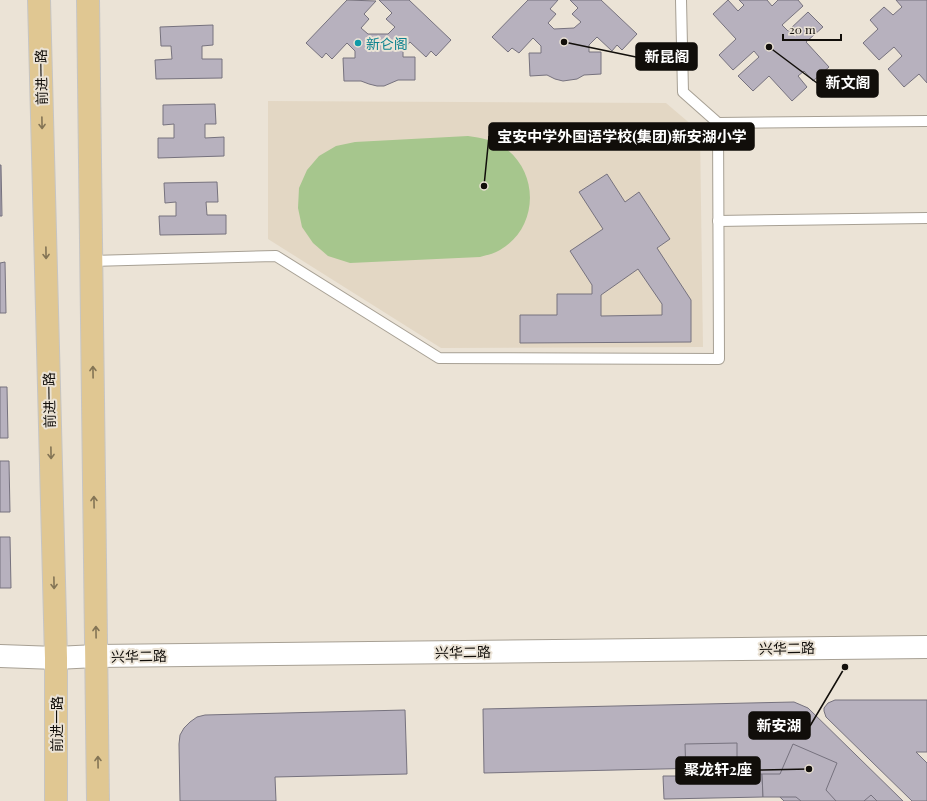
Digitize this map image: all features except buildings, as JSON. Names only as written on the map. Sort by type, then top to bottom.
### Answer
[{"type":"main road","name":"前进一路","points":[[39,0],[56,658],[56,801]]},
{"type":"main road","points":[[88,0],[98,801]]},
{"type":"main road","name":"兴华二路","points":[[0,656],[56,658],[96,656],[927,647]]},
{"type":"lane","points":[[681,0],[683,92],[718,123],[927,120]]},
{"type":"lane","points":[[91,261],[276,256],[438,358],[719,359],[718,123]]},
{"type":"lane","points":[[718,221],[927,218]]},
{"type":"shaded area","points":[[268,101],[666,103],[700,132],[703,347],[441,348],[268,239]]},
{"type":"green space","points":[[468,136],[492,141],[505,148],[516,159],[524,172],[529,186],[530,200],[528,215],[522,228],[513,240],[498,251],[480,257],[350,263],[328,256],[313,243],[302,227],[298,208],[299,188],[307,170],[319,156],[336,146],[355,142]]},
{"type":"place","name":"新昆阁","points":[[564,42]]},
{"type":"place","name":"新仑阁","points":[[358,43]]},
{"type":"place","name":"新文阁","points":[[769,47]]},
{"type":"place","name":"宝安中学外国语学校(集团)新安湖小学","points":[[484,186]]},
{"type":"place","name":"新安湖","points":[[845,667]]},
{"type":"place","name":"聚龙轩2座","points":[[809,769]]}]
